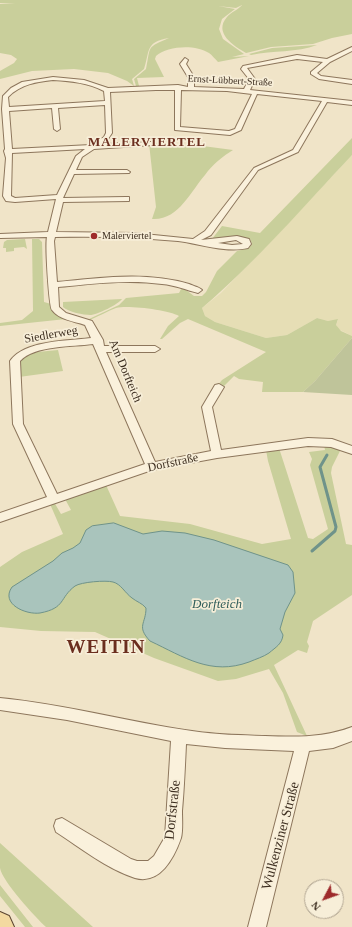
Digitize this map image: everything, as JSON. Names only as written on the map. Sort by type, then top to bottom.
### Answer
[{"type":"street","points":[[352,49],[328,61],[313,75],[352,82]]},
{"type":"street","points":[[247,90],[252,79],[244,69],[245,67],[297,57],[328,61]]},
{"type":"street","points":[[185,60],[183,64],[191,77],[191,88]]},
{"type":"street","points":[[126,199],[60,199],[15,200],[9,199],[4,113],[5,97],[8,93],[18,86],[34,82],[72,79],[90,82],[107,90],[109,133],[106,138],[79,156],[60,199],[51,234],[52,285],[130,279],[179,283],[198,290]]},
{"type":"street","points":[[178,87],[177,129],[230,133],[238,130],[256,91]]},
{"type":"street","name":"Ernst-Lübbert-Straße","points":[[107,90],[178,87],[247,90],[352,103]]},
{"type":"street","points":[[196,240],[208,233],[256,169],[263,164],[296,151],[326,100]]},
{"type":"street","points":[[4,113],[55,106],[108,103]]},
{"type":"street","points":[[55,106],[57,130]]},
{"type":"street","points":[[7,151],[94,145],[151,144]]},
{"type":"street","points":[[71,172],[127,172]]},
{"type":"street","points":[[0,236],[115,234],[208,242]]},
{"type":"street","name":"Am Dorfteich","points":[[52,285],[55,308],[63,316],[87,321],[100,345],[151,466]]},
{"type":"street","points":[[100,345],[155,349]]},
{"type":"street","name":"Siedlerweg","points":[[54,500],[18,424],[15,361],[17,356],[29,350],[100,345]]},
{"type":"street","points":[[217,454],[207,407],[208,403],[219,388]]},
{"type":"street","name":"Dorfstraße","points":[[0,518],[151,466],[217,454],[308,442],[332,444],[352,450]]},
{"type":"street","points":[[0,704],[180,737],[220,741],[303,744],[324,743],[344,738],[352,734]]},
{"type":"street","name":"Dorfstraße","points":[[62,826],[126,868],[139,871],[148,870],[160,864],[168,852],[173,837],[180,737]]},
{"type":"street","name":"Wulkenziner Straße","points":[[257,927],[303,744]]},
{"type":"shaded area","points":[[352,155],[352,336],[338,329],[336,325],[338,320],[328,321],[317,318],[287,335],[266,338],[215,322],[205,316],[202,308],[221,293]]},
{"type":"green space","points":[[0,0],[352,0],[352,34],[313,44],[271,47],[246,53],[231,43],[224,34],[222,28],[227,17],[242,5],[236,8],[218,6],[235,9],[222,19],[219,29],[223,39],[244,54],[232,57],[249,56],[218,62],[209,53],[203,50],[189,47],[174,48],[156,56],[155,59],[164,77],[137,78],[139,86],[136,86],[134,79],[146,69],[149,51],[151,48],[169,38],[156,42],[152,45],[148,52],[144,69],[132,79],[134,86],[127,81],[108,73],[74,69],[32,71],[0,79],[0,71],[14,63],[17,59],[11,55],[0,53],[0,4],[15,4],[0,3]]},
{"type":"green space","points":[[317,45],[309,48],[249,54],[272,48]]},
{"type":"green space","points":[[352,138],[352,155],[260,253],[222,291],[202,308],[205,316],[215,322],[266,338],[287,335],[317,318],[328,321],[338,319],[336,325],[341,331],[352,336],[352,338],[315,381],[303,392],[262,392],[263,382],[239,379],[234,376],[223,387],[217,386],[222,380],[266,352],[188,319],[180,323],[162,339],[160,339],[168,326],[179,316],[174,314],[148,309],[122,307],[113,309],[90,320],[89,319],[119,305],[126,298],[179,293],[182,287],[194,296],[202,296],[206,292],[217,271],[237,251],[249,248],[252,244],[250,239],[235,236],[212,239],[222,226],[260,233]]},
{"type":"green space","points":[[149,143],[195,145],[233,150],[211,168],[177,210],[161,218],[152,219],[156,207]]},
{"type":"green space","points":[[25,239],[27,249],[24,247],[14,248],[14,251],[6,252],[6,248],[3,248],[4,242],[7,240]]},
{"type":"green space","points":[[32,239],[39,239],[42,242],[44,302],[51,304],[55,314],[66,319],[0,326],[0,323],[22,320],[33,311]]},
{"type":"green space","points":[[122,299],[108,309],[90,315],[72,312],[63,307],[63,302]]},
{"type":"green space","points":[[352,338],[352,395],[303,392],[315,381]]},
{"type":"green space","points":[[58,350],[63,371],[19,377],[20,357],[27,353]]},
{"type":"green space","points":[[324,445],[341,449],[332,467],[331,473],[346,544],[352,545],[352,595],[313,621],[307,642],[309,646],[307,653],[298,650],[274,665],[307,736],[297,732],[283,693],[269,669],[236,679],[218,681],[154,658],[95,632],[41,631],[0,627],[0,567],[22,552],[63,534],[50,504],[54,502],[61,514],[71,510],[65,499],[106,485],[120,516],[190,524],[262,544],[291,539],[266,450],[279,448],[308,538],[313,539],[328,529],[310,465],[312,459],[309,452],[325,450]]},
{"type":"green space","points":[[0,843],[93,927],[46,927],[20,899],[2,874],[0,868]]},
{"type":"green space","points":[[0,885],[33,927],[25,927],[0,896]]},
{"type":"water","name":"Dorfteich","points":[[114,523],[143,534],[162,531],[185,533],[214,540],[288,565],[293,572],[295,593],[285,612],[280,629],[283,635],[280,643],[264,656],[235,666],[222,667],[198,663],[150,641],[143,632],[146,608],[116,583],[110,581],[82,583],[75,586],[58,605],[48,611],[40,613],[22,610],[12,603],[9,599],[9,593],[12,587],[53,561],[62,553],[80,543],[86,530],[92,526]]},
{"type":"waterway","points":[[312,551],[335,531],[336,527],[320,467],[327,455]]},
{"type":"place","name":"Malerviertel","points":[[94,236]]},
{"type":"district","name":"MALERVIERTEL","points":[[147,143]]},
{"type":"district","name":"WEITIN","points":[[106,648]]}]
